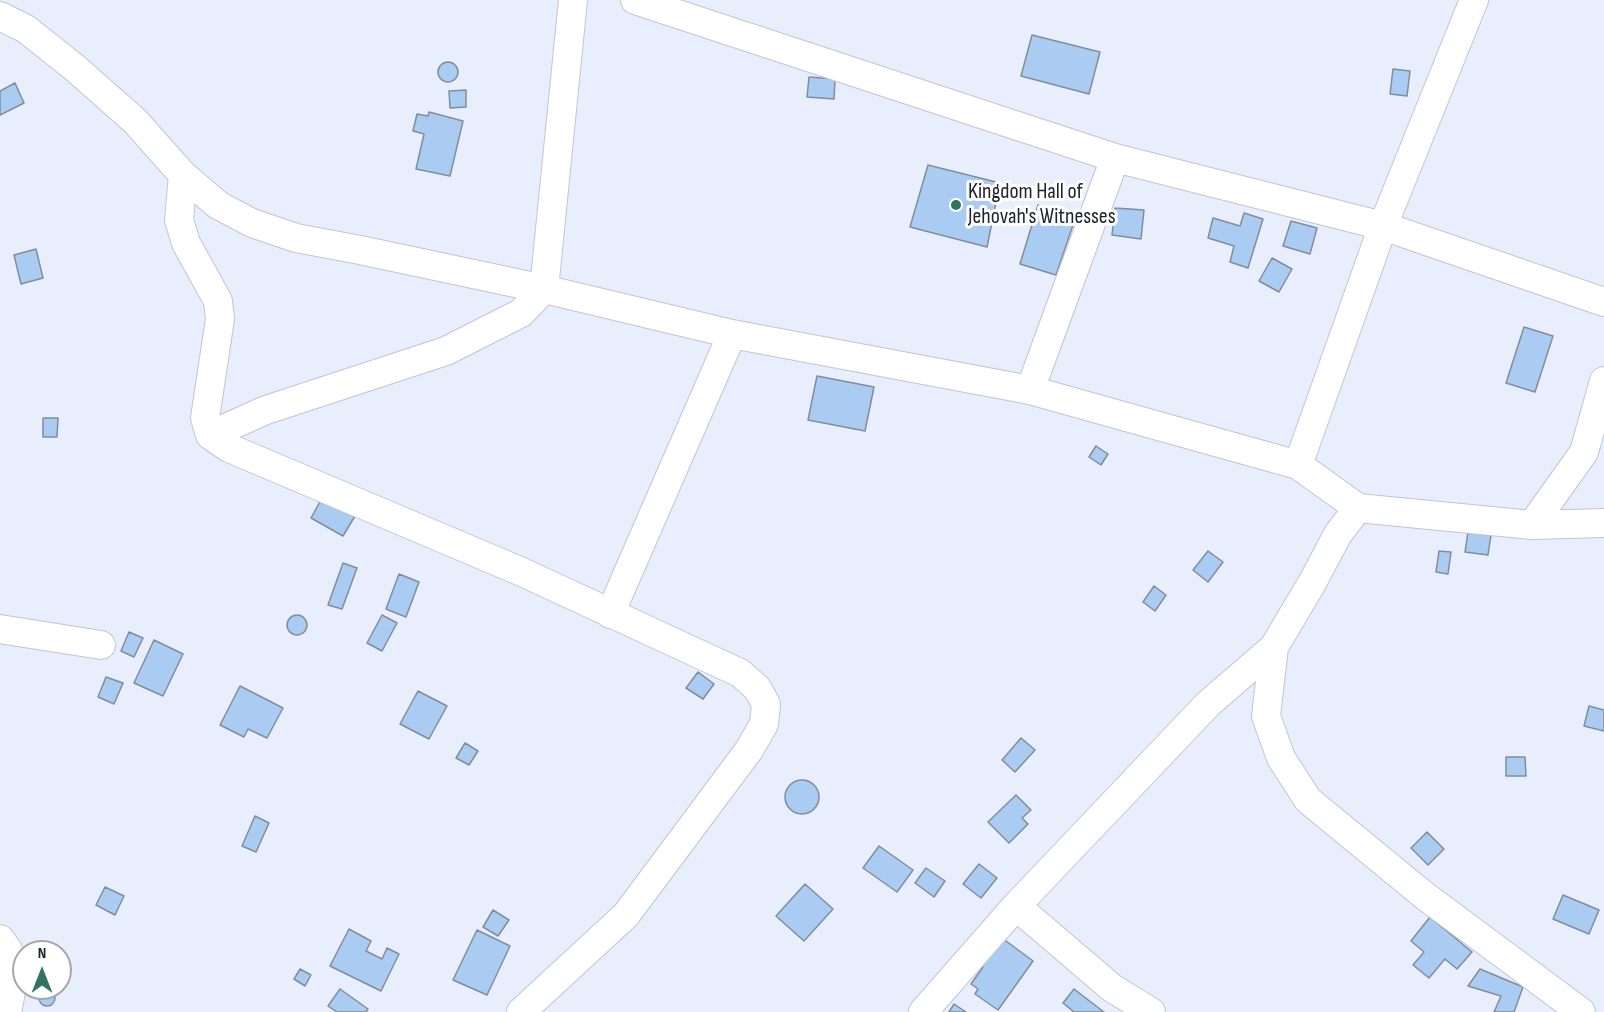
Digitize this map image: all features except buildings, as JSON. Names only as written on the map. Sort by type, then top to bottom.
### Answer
[{"type":"street","points":[[210,435],[267,410],[446,351],[521,313],[544,289],[573,0]]},
{"type":"street","points":[[634,0],[1115,158],[1383,226],[1604,302]]},
{"type":"street","points":[[1298,465],[1383,226],[1474,0]]},
{"type":"street","points":[[0,16],[26,29],[75,68],[135,121],[183,175],[218,205],[252,223],[296,238],[544,289],[732,334],[1030,390],[1298,465],[1358,508],[1532,525],[1604,523]]},
{"type":"street","points":[[1030,390],[1115,158]]},
{"type":"street","points":[[183,175],[179,220],[186,243],[218,301],[220,319],[205,418],[210,435],[229,448],[522,572],[740,673],[757,688],[766,704],[764,724],[749,750],[626,915],[521,1012]]},
{"type":"street","points":[[610,614],[732,334]]},
{"type":"street","points":[[1584,452],[1604,381]]},
{"type":"street","points":[[1532,525],[1584,452],[1604,414]]},
{"type":"street","points":[[922,1012],[1016,906],[1208,704],[1274,647],[1338,534],[1358,508]]},
{"type":"street","points":[[0,628],[101,645]]},
{"type":"street","points":[[1274,647],[1266,716],[1281,758],[1308,800],[1425,896],[1581,1012]]},
{"type":"street","points":[[1016,906],[1112,988],[1151,1012]]},
{"type":"street","points":[[0,939],[8,950],[13,981],[7,1012]]},
{"type":"place","name":"Kingdom Hall of Jehovah's Witnesses","points":[[956,205]]}]
